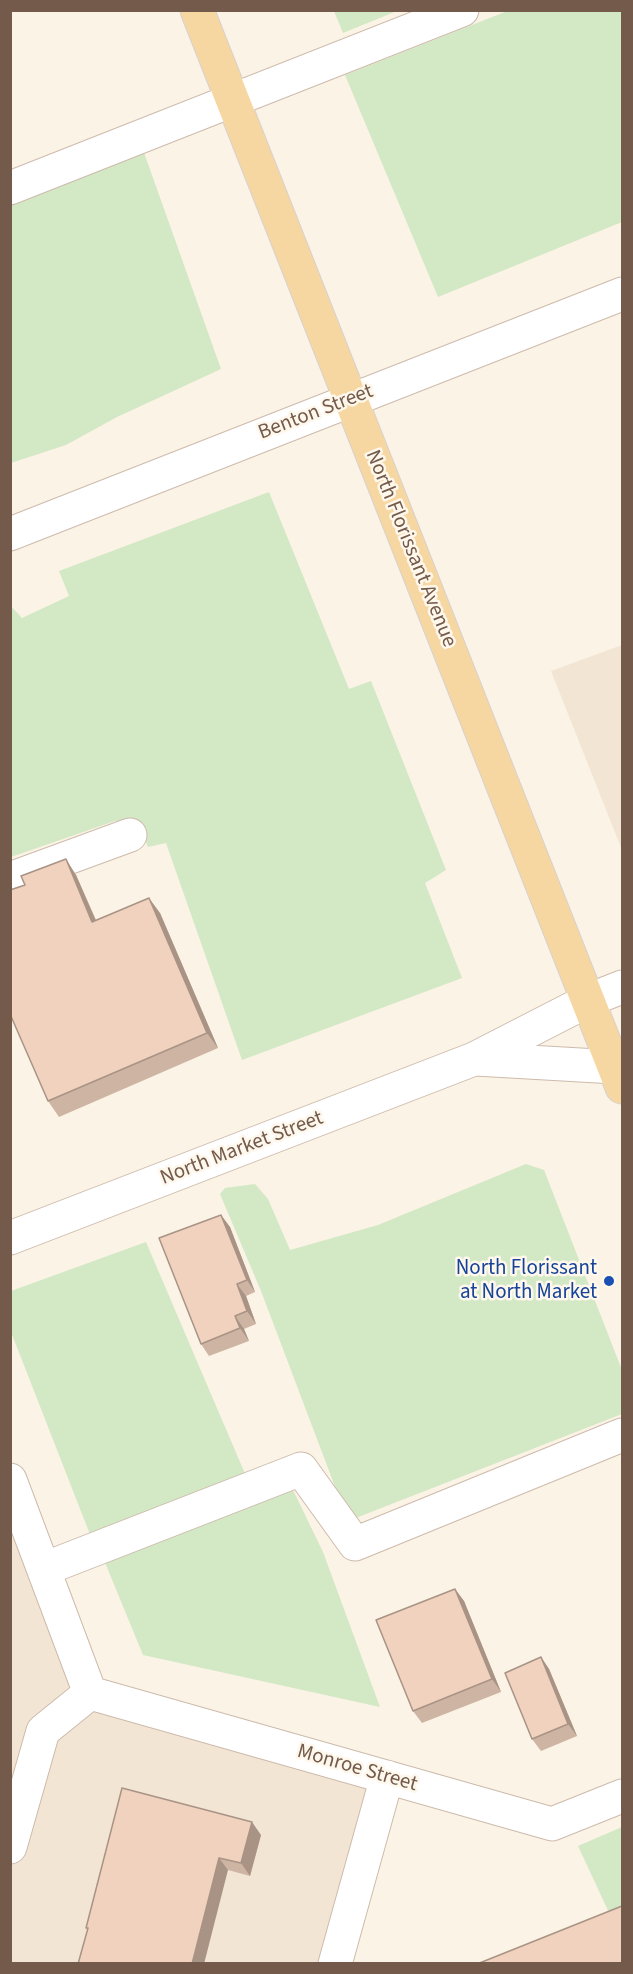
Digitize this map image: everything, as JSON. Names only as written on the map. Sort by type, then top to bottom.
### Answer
[{"type":"main road","name":"North Florissant Avenue","points":[[197,10],[589,1000],[620,1073]]},
{"type":"street","points":[[10,188],[462,10]]},
{"type":"street","name":"Benton Street","points":[[10,534],[622,294]]},
{"type":"street","points":[[10,879],[130,836]]},
{"type":"street","name":"North Market Street","points":[[10,1239],[474,1059],[589,1000],[622,987]]},
{"type":"street","name":"North Market Street","points":[[474,1059],[620,1073]]},
{"type":"street","points":[[44,1569],[301,1469],[354,1544],[622,1435]]},
{"type":"street","points":[[10,1480],[90,1693],[43,1731],[10,1847]]},
{"type":"street","name":"Monroe Street","points":[[90,1693],[552,1824],[622,1796]]},
{"type":"street","points":[[336,1964],[387,1777]]},
{"type":"shaded area","points":[[622,645],[622,850],[551,671]]},
{"type":"shaded area","points":[[10,1481],[90,1693],[387,1777],[335,1963],[11,1963]]},
{"type":"green space","points":[[510,10],[622,11],[622,222],[438,297],[345,75]]},
{"type":"green space","points":[[334,11],[397,11],[343,33]]},
{"type":"green space","points":[[142,147],[221,369],[117,417],[66,445],[11,463],[11,197]]},
{"type":"green space","points":[[269,492],[349,689],[371,681],[446,870],[425,883],[462,978],[242,1060],[166,843],[148,847],[137,820],[115,821],[11,857],[10,605],[22,618],[69,596],[59,571]]},
{"type":"green space","points":[[526,1164],[544,1170],[622,1370],[622,1414],[348,1521],[261,1291],[220,1194],[225,1188],[255,1184],[268,1199],[290,1250],[378,1225]]},
{"type":"green space","points":[[146,1242],[246,1476],[91,1537],[11,1332],[11,1291]]},
{"type":"green space","points":[[293,1490],[323,1552],[380,1707],[143,1655],[104,1560]]},
{"type":"green space","points":[[622,1827],[622,1915],[612,1919],[578,1846]]},
{"type":"building","points":[[66,859],[92,922],[149,898],[207,1033],[48,1101],[10,1014],[10,890],[25,885],[21,876]]},
{"type":"building","points":[[221,1215],[247,1280],[237,1284],[247,1311],[235,1316],[240,1328],[201,1344],[159,1238]]},
{"type":"building","points":[[455,1589],[492,1679],[413,1711],[376,1620]]},
{"type":"building","points":[[541,1657],[568,1724],[532,1739],[505,1673]]},
{"type":"building","points":[[122,1788],[252,1822],[241,1863],[219,1858],[192,1964],[78,1964]]},
{"type":"building","points":[[622,1906],[622,1964],[477,1964]]},
{"type":"place","name":"North Florissant at North Market","points":[[609,1281]]}]
